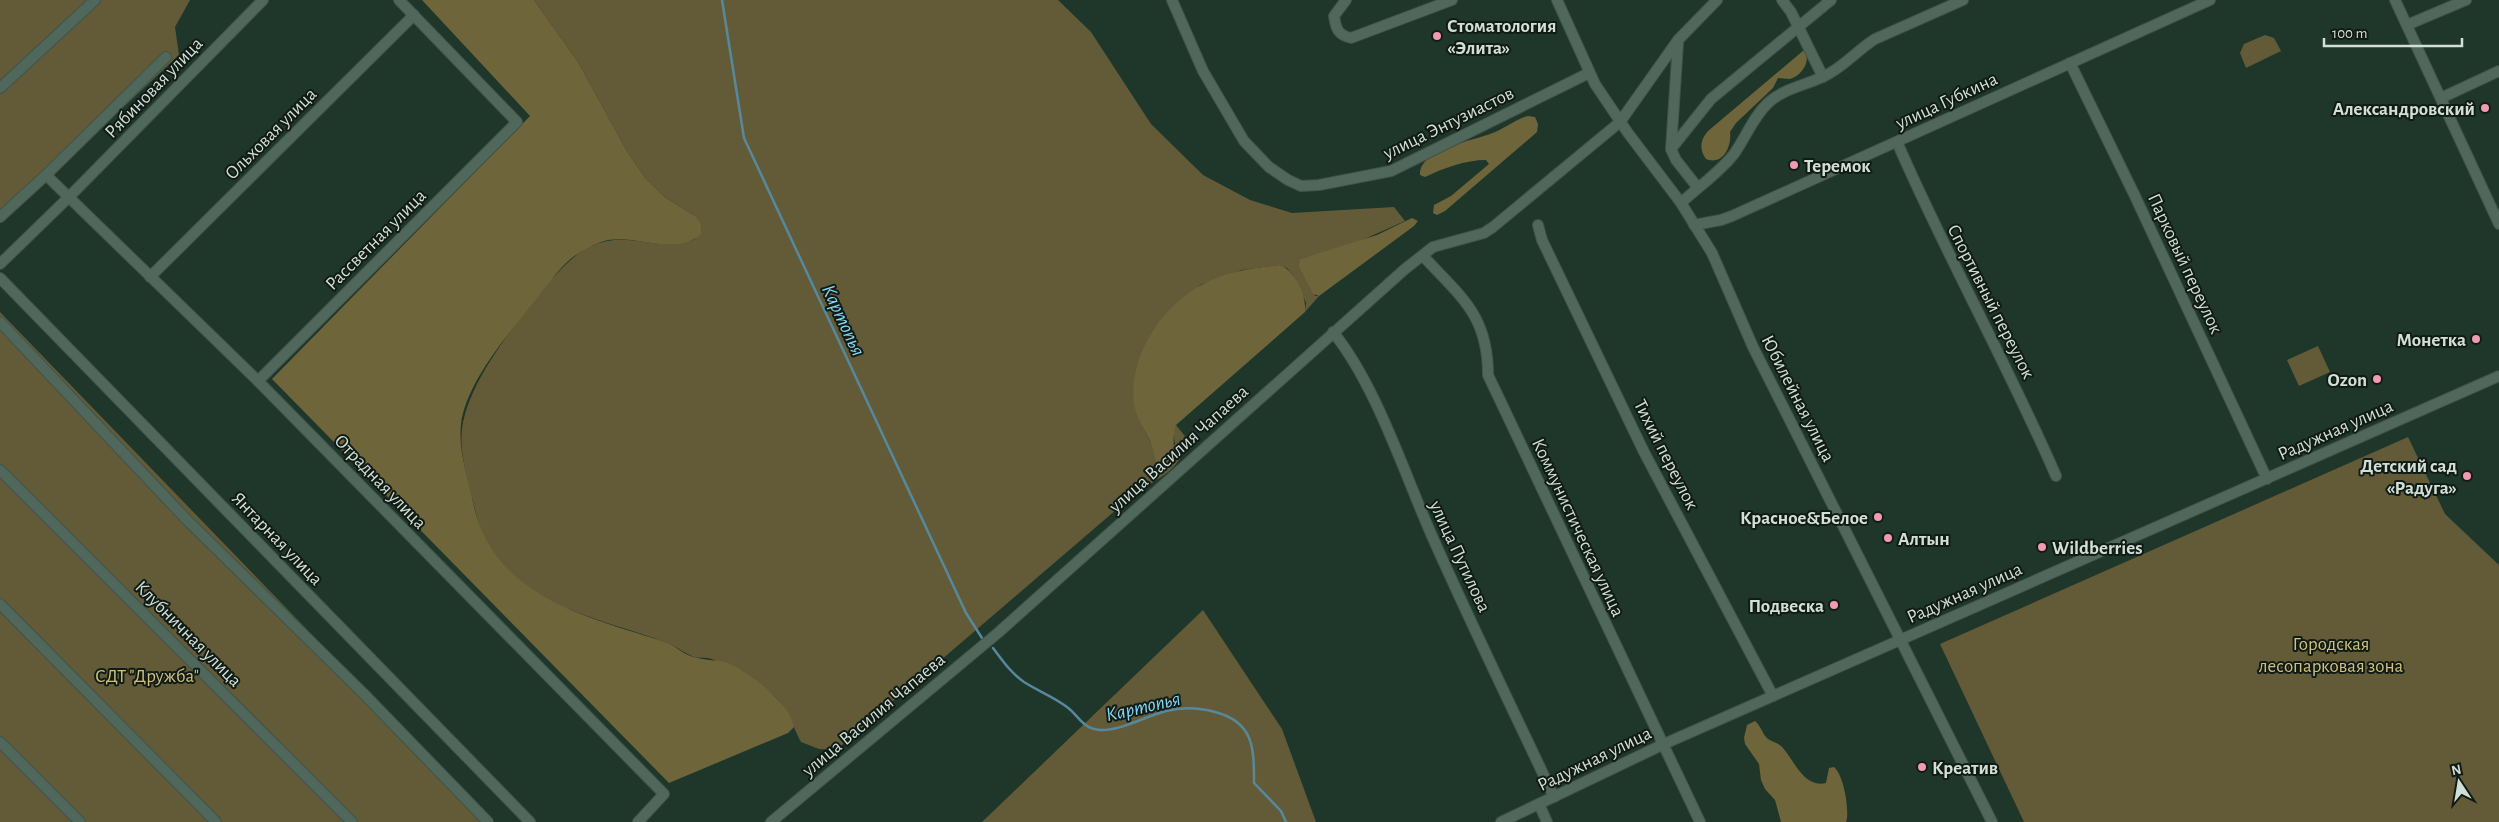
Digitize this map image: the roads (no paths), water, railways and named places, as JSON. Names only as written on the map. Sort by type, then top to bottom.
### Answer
[{"type":"street","points":[[0,88],[95,0]]},
{"type":"street","name":"Рябиновая улица","points":[[0,264],[68,198],[263,0]]},
{"type":"street","points":[[399,0],[414,15]]},
{"type":"street","name":"улица Энтузиастов","points":[[1172,0],[1203,71],[1244,142],[1269,167],[1301,186],[1319,185],[1391,171],[1589,73]]},
{"type":"street","points":[[1346,0],[1334,16],[1336,29],[1343,36],[1351,38],[1361,36],[1452,0]]},
{"type":"street","name":"Юбилейная улица","points":[[1557,0],[1589,73],[1620,122],[1681,203],[1712,253],[1753,347],[1992,822]]},
{"type":"street","points":[[1620,122],[1678,40],[1717,0]]},
{"type":"street","points":[[1782,0],[1823,77]]},
{"type":"street","points":[[1671,149],[1711,99],[1830,0]]},
{"type":"street","points":[[1681,203],[1734,153],[1756,116],[1768,103],[1781,94],[1823,77],[1875,39],[1963,0]]},
{"type":"street","name":"улица Губкина","points":[[1694,225],[1721,220],[2210,0]]},
{"type":"street","points":[[2395,0],[2441,98],[2495,204],[2499,224]]},
{"type":"street","points":[[2407,25],[2466,0]]},
{"type":"street","name":"Рассветная улица","points":[[258,381],[517,122],[414,15]]},
{"type":"street","name":"Ольховая улица","points":[[150,276],[414,15]]},
{"type":"street","points":[[1678,40],[1671,149],[1676,160],[1698,188]]},
{"type":"street","points":[[0,217],[46,175],[166,57]]},
{"type":"street","name":"Парковый переулок","points":[[2070,63],[2138,202],[2267,478]]},
{"type":"street","points":[[2441,98],[2499,71]]},
{"type":"street","name":"улица Василия Чапаева","points":[[771,822],[999,632],[1333,332],[1422,256],[1433,247],[1484,233],[1493,227],[1620,122]]},
{"type":"street","name":"Спортивный переулок","points":[[1897,142],[1936,229],[2034,424],[2056,476]]},
{"type":"street","name":"Отрадная улица","points":[[46,175],[258,381],[664,794],[638,822]]},
{"type":"street","name":"Тихий переулок","points":[[1538,225],[1542,240],[1644,452],[1773,696]]},
{"type":"street","name":"Коммунистическая улица","points":[[1422,256],[1474,312],[1483,332],[1488,375],[1552,514],[1700,822]]},
{"type":"street","name":"Янтарная улица","points":[[0,278],[530,822]]},
{"type":"street","points":[[0,322],[186,519],[364,694],[488,822]]},
{"type":"street","name":"улица Путилова","points":[[1333,332],[1346,348],[1376,405],[1433,538],[1554,797]]},
{"type":"street","name":"Радужная улица","points":[[1501,822],[1664,744],[2499,376]]},
{"type":"street","name":"Клубничная улица","points":[[0,470],[352,822]]},
{"type":"street","points":[[0,604],[216,822]]},
{"type":"street","points":[[0,742],[80,822]]},
{"type":"street","points":[[1539,804],[1546,822]]},
{"type":"waterway","name":"Картопья","points":[[722,0],[744,138],[966,613],[982,638]]},
{"type":"waterway","name":"Картопья","points":[[993,648],[1019,678],[1062,703],[1085,725],[1094,729],[1108,730],[1158,713],[1178,709],[1203,710],[1228,716],[1238,722],[1249,738],[1252,748],[1254,783],[1281,811],[1286,822]]},
{"type":"place","name":"Стоматология «Элита»","points":[[1437,36]]},
{"type":"place","name":"Александровский","points":[[2485,108]]},
{"type":"place","name":"Теремок","points":[[1794,165]]},
{"type":"place","name":"Монетка","points":[[2476,339]]},
{"type":"place","name":"Ozon","points":[[2377,379]]},
{"type":"place","name":"Детский сад «Радуга»","points":[[2467,476]]},
{"type":"place","name":"Красное&Белое","points":[[1878,517]]},
{"type":"place","name":"Алтын","points":[[1888,538]]},
{"type":"place","name":"Wildberries","points":[[2042,547]]},
{"type":"place","name":"Подвеска","points":[[1834,605]]},
{"type":"place","name":"Креатив","points":[[1922,767]]},
{"type":"park label","name":"Городская лесопарковая зона","points":[[2331,654]]},
{"type":"park label","name":"СДТ \"Дружба\"","points":[[147,675]]}]
